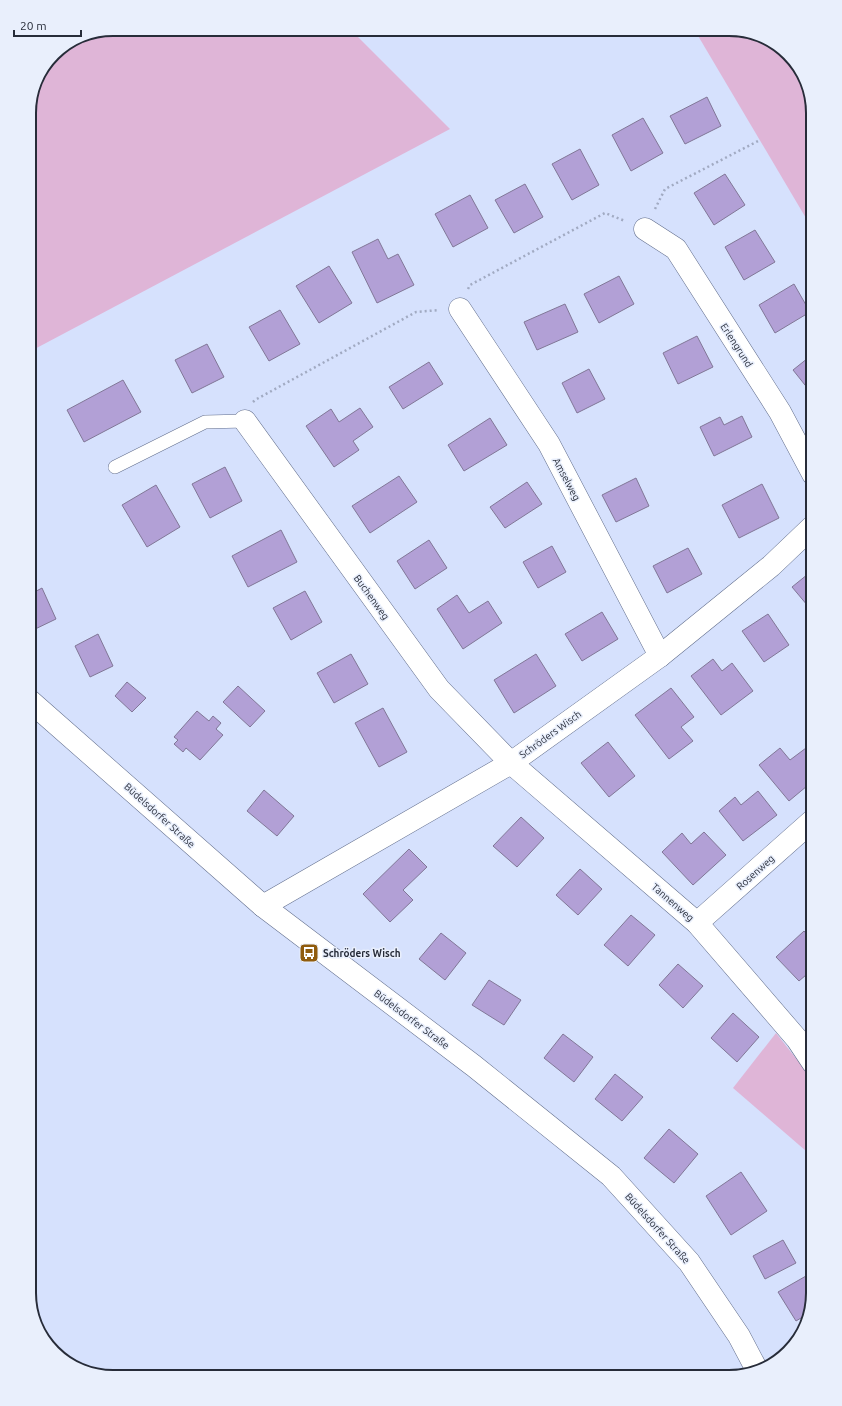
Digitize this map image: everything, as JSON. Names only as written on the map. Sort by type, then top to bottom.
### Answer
[{"type":"street","name":"Erlengrund","points":[[644,228],[676,249],[780,412],[806,461]]},
{"type":"street","name":"Amselweg","points":[[460,309],[548,444],[660,656]]},
{"type":"street","name":"Buchenweg","points":[[245,421],[439,689],[511,762]]},
{"type":"street","name":"Schröders Wisch","points":[[263,906],[511,762],[660,656],[771,566],[806,533]]},
{"type":"street","name":"Büdelsdorfer Straße","points":[[36,706],[263,906],[474,1066],[611,1176],[688,1262],[739,1336],[755,1366]]},
{"type":"street","name":"Tannenweg","points":[[511,762],[697,923],[797,1040],[806,1053]]},
{"type":"street","name":"Rosenweg","points":[[697,923],[806,826]]},
{"type":"lane","points":[[115,467],[205,422],[245,421]]},
{"type":"path","points":[[245,421],[254,400],[416,312],[460,309],[470,285],[605,212],[644,228],[665,189],[760,140]]},
{"type":"shaded area","points":[[108,36],[357,36],[450,129],[36,348],[36,108],[42,84],[49,70],[62,55],[74,46],[98,37]]},
{"type":"shaded area","points":[[698,36],[734,36],[754,40],[780,55],[793,70],[805,98],[806,218]]},
{"type":"shaded area","points":[[776,1033],[806,1071],[806,1151],[733,1088]]},
{"type":"building","points":[[707,97],[721,126],[685,144],[670,116]]},
{"type":"building","points":[[643,118],[663,153],[631,171],[612,135]]},
{"type":"building","points":[[580,149],[599,185],[572,200],[552,164]]},
{"type":"building","points":[[725,174],[745,205],[714,225],[694,193]]},
{"type":"building","points":[[525,184],[543,217],[514,233],[495,200]]},
{"type":"building","points":[[470,195],[488,228],[453,247],[435,214]]},
{"type":"building","points":[[755,230],[775,262],[744,280],[725,247]]},
{"type":"building","points":[[378,239],[388,259],[398,254],[414,285],[377,303],[352,252]]},
{"type":"building","points":[[329,266],[352,303],[319,323],[296,286]]},
{"type":"building","points":[[619,276],[634,304],[599,323],[584,294]]},
{"type":"building","points":[[794,284],[806,305],[806,314],[775,333],[759,305]]},
{"type":"building","points":[[565,304],[578,332],[537,350],[524,322]]},
{"type":"building","points":[[280,310],[300,344],[269,361],[249,327]]},
{"type":"building","points":[[697,336],[713,367],[678,384],[663,353]]},
{"type":"building","points":[[207,344],[224,377],[192,393],[175,360]]},
{"type":"building","points":[[806,360],[806,386],[793,370]]},
{"type":"building","points":[[429,362],[443,384],[403,409],[389,387]]},
{"type":"building","points":[[589,369],[605,399],[577,413],[562,383]]},
{"type":"building","points":[[123,380],[141,412],[84,442],[67,410]]},
{"type":"building","points":[[360,408],[373,427],[353,441],[359,450],[334,467],[306,426],[331,409],[339,422]]},
{"type":"building","points":[[742,416],[752,437],[714,456],[700,427],[720,417],[724,425]]},
{"type":"building","points":[[490,418],[507,445],[464,471],[448,445]]},
{"type":"building","points":[[225,467],[242,501],[210,518],[192,484]]},
{"type":"building","points":[[399,476],[417,502],[370,533],[352,506]]},
{"type":"building","points":[[636,478],[649,506],[616,522],[602,495]]},
{"type":"building","points":[[527,482],[542,504],[505,528],[490,507]]},
{"type":"building","points":[[762,484],[779,518],[739,538],[722,505]]},
{"type":"building","points":[[156,485],[180,527],[147,547],[122,505]]},
{"type":"building","points":[[281,530],[297,562],[248,587],[232,556]]},
{"type":"building","points":[[429,540],[447,568],[415,589],[397,561]]},
{"type":"building","points":[[552,546],[566,572],[538,588],[523,562]]},
{"type":"building","points":[[688,548],[702,574],[667,593],[653,566]]},
{"type":"building","points":[[806,576],[806,604],[792,587]]},
{"type":"building","points":[[42,588],[56,619],[36,629],[36,591]]},
{"type":"building","points":[[305,591],[322,622],[291,640],[273,608]]},
{"type":"building","points":[[457,595],[469,613],[488,601],[502,623],[463,649],[437,609]]},
{"type":"building","points":[[602,612],[618,639],[582,661],[565,634]]},
{"type":"building","points":[[768,614],[789,645],[764,662],[742,631]]},
{"type":"building","points":[[98,634],[113,666],[90,677],[75,646]]},
{"type":"building","points":[[351,654],[368,684],[334,703],[317,673]]},
{"type":"building","points":[[536,654],[556,686],[514,713],[494,680]]},
{"type":"building","points":[[713,659],[722,671],[732,663],[753,691],[721,715],[691,676]]},
{"type":"building","points":[[127,682],[146,698],[132,712],[115,696]]},
{"type":"building","points":[[238,686],[265,711],[250,727],[223,702]]},
{"type":"building","points":[[671,688],[694,717],[681,727],[693,741],[669,759],[635,715]]},
{"type":"building","points":[[383,708],[407,752],[379,767],[355,723]]},
{"type":"building","points":[[197,711],[209,721],[213,716],[221,723],[216,729],[223,735],[200,760],[186,748],[183,752],[174,744],[178,740],[174,737]]},
{"type":"building","points":[[608,742],[635,776],[609,797],[581,763]]},
{"type":"building","points":[[780,748],[790,760],[806,748],[806,787],[789,801],[759,765]]},
{"type":"building","points":[[264,790],[294,816],[277,836],[247,811]]},
{"type":"building","points":[[758,791],[777,815],[743,841],[719,811],[735,797],[741,805]]},
{"type":"building","points":[[521,817],[544,838],[517,867],[493,846]]},
{"type":"building","points":[[704,832],[726,855],[693,885],[662,852],[682,833],[691,844]]},
{"type":"building","points":[[409,849],[427,867],[403,890],[413,900],[390,922],[363,894]]},
{"type":"building","points":[[580,869],[602,889],[578,915],[556,895]]},
{"type":"building","points":[[631,915],[655,935],[628,966],[604,945]]},
{"type":"building","points":[[804,931],[806,933],[806,975],[799,981],[776,957]]},
{"type":"building","points":[[441,933],[466,953],[445,980],[419,959]]},
{"type":"building","points":[[678,964],[703,986],[683,1008],[659,985]]},
{"type":"building","points":[[489,980],[521,1000],[504,1025],[472,1005]]},
{"type":"building","points":[[733,1013],[759,1037],[737,1062],[711,1038]]},
{"type":"building","points":[[563,1034],[593,1057],[574,1082],[544,1058]]},
{"type":"building","points":[[615,1074],[643,1097],[622,1121],[595,1099]]},
{"type":"building","points":[[669,1129],[698,1154],[674,1183],[644,1158]]},
{"type":"building","points":[[741,1172],[767,1211],[731,1235],[706,1196]]},
{"type":"building","points":[[783,1240],[796,1263],[765,1279],[753,1256]]},
{"type":"building","points":[[806,1276],[805,1303],[801,1318],[796,1321],[778,1292]]},
{"type":"place","name":"Schröders Wisch","points":[[309,953]]}]
